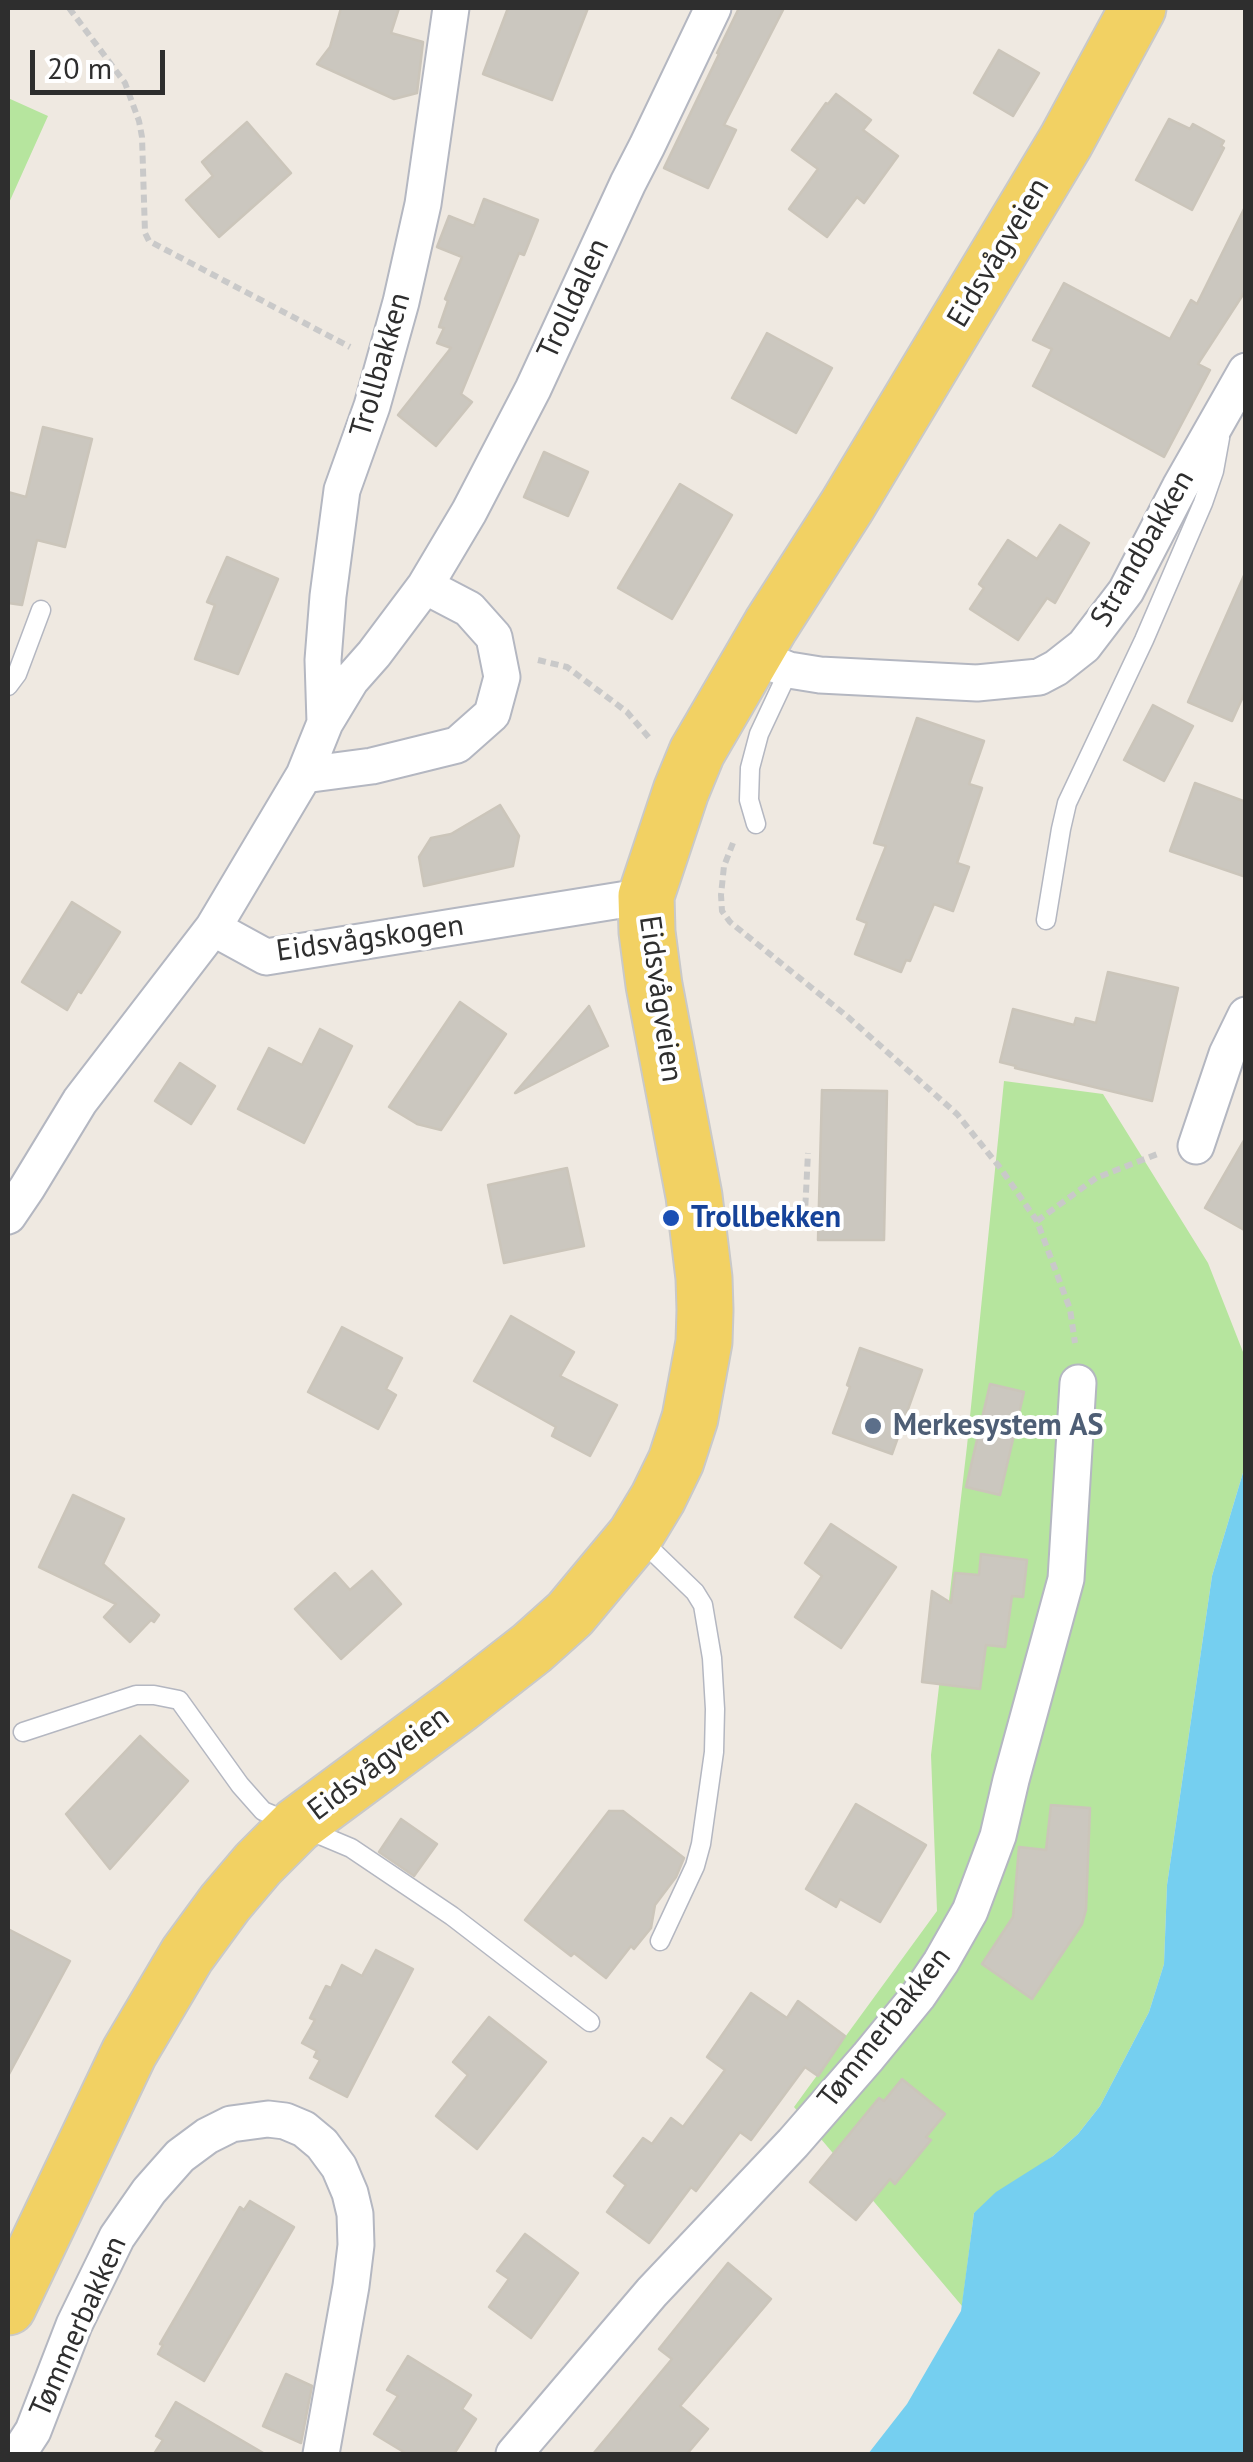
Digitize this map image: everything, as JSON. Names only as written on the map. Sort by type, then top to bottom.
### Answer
[{"type":"main road","name":"Eidsvågveien","points":[[8,2308],[129,2053],[186,1955],[225,1903],[297,1825],[532,1648],[570,1614],[636,1536],[658,1498],[690,1418],[706,1310],[694,1196],[654,985],[646,896],[697,752],[771,663],[847,506],[1066,141],[1138,8]]},
{"type":"street","name":"Trollbakken","points":[[324,723],[323,660],[342,490],[372,406],[423,204],[451,8]]},
{"type":"street","name":"Trolldalen","points":[[214,928],[304,774],[324,723],[351,680],[424,586],[469,512],[532,389],[713,8]]},
{"type":"street","name":"Strandbakken","points":[[771,663],[820,675],[976,683],[1039,677],[1056,668],[1084,646],[1126,591],[1246,372]]},
{"type":"street","points":[[304,774],[372,766],[456,744],[492,714],[502,677],[494,637],[469,609],[424,586]]},
{"type":"street","name":"Eidsvågskogen","points":[[214,928],[266,956],[646,896]]},
{"type":"street","points":[[8,1216],[80,1101],[214,928]]},
{"type":"street","points":[[1196,1146],[1227,1054],[1246,1014]]},
{"type":"street","name":"Tømmerbakken","points":[[514,2454],[652,2292],[868,2057],[918,1996],[970,1911],[998,1836],[1066,1579],[1078,1383]]},
{"type":"street","name":"Tømmerbakken","points":[[18,2454],[33,2431],[74,2325],[108,2254],[149,2191],[180,2156],[207,2136],[230,2124],[268,2119],[295,2125],[322,2144],[340,2167],[355,2214],[352,2286],[321,2454]]},
{"type":"lane","name":"Strandbakken","points":[[1046,920],[1068,804],[1203,503],[1214,472],[1222,413]]},
{"type":"lane","points":[[8,686],[17,674],[42,610]]},
{"type":"lane","points":[[756,824],[749,800],[750,768],[760,734],[771,663]]},
{"type":"lane","points":[[636,1536],[695,1592],[703,1605],[712,1658],[714,1752],[701,1844],[695,1866],[660,1941]]},
{"type":"lane","name":"Eidsvågveien","points":[[24,1732],[136,1696],[154,1694],[178,1700],[240,1785],[264,1811],[351,1848],[452,1916],[590,2022]]},
{"type":"path","points":[[69,8],[125,83],[142,137],[145,233],[149,241],[336,340]]},
{"type":"path","points":[[534,659],[568,667],[627,712],[655,745]]},
{"type":"path","points":[[749,800],[724,866],[722,911],[730,922],[848,1017],[957,1114],[1002,1170],[1037,1220],[1070,1309],[1078,1383]]},
{"type":"path","points":[[1037,1220],[1096,1178],[1152,1154],[1196,1146]]},
{"type":"path","points":[[747,1218],[794,1218],[805,1212],[808,1152]]},
{"type":"green space","points":[[8,98],[48,116],[8,205]]},
{"type":"green space","points":[[1004,1081],[1103,1094],[1208,1263],[1245,1357],[1245,1466],[1212,1576],[1167,1885],[1164,1964],[1149,2012],[1100,2106],[1078,2134],[974,2213],[962,2306],[794,2107],[937,1911],[931,1755]]},
{"type":"water","points":[[1245,1466],[1245,2454],[868,2454],[907,2404],[961,2311],[974,2213],[996,2192],[1053,2156],[1078,2134],[1100,2106],[1149,2012],[1164,1964],[1167,1885],[1212,1576]]},
{"type":"building","points":[[341,8],[399,8],[391,33],[423,42],[417,93],[394,99],[317,64],[330,47]]},
{"type":"building","points":[[508,8],[588,8],[552,100],[483,74]]},
{"type":"building","points":[[739,8],[784,8],[724,125],[736,130],[708,188],[664,168]]},
{"type":"building","points":[[999,50],[1039,73],[1013,116],[974,93]]},
{"type":"building","points":[[836,94],[871,120],[863,130],[898,156],[864,203],[857,197],[827,237],[789,209],[818,169],[792,150]]},
{"type":"building","points":[[1169,119],[1190,129],[1193,124],[1224,141],[1192,210],[1136,180]]},
{"type":"building","points":[[247,122],[291,173],[219,237],[186,200],[213,176],[202,162]]},
{"type":"building","points":[[484,199],[538,220],[524,255],[519,253],[461,394],[472,402],[436,446],[398,415],[451,348],[437,343],[444,328],[439,327],[448,301],[445,299],[462,257],[437,247],[449,216],[474,226]]},
{"type":"building","points":[[1246,205],[1246,290],[1198,364],[1210,370],[1164,457],[1033,386],[1052,349],[1033,340],[1064,283],[1170,339],[1191,300],[1197,304]]},
{"type":"building","points":[[767,333],[832,368],[796,433],[732,398]]},
{"type":"building","points":[[43,427],[92,439],[65,547],[37,540],[22,605],[8,603],[8,492],[26,497]]},
{"type":"building","points":[[544,452],[588,472],[568,516],[524,497]]},
{"type":"building","points":[[680,484],[732,515],[672,619],[618,588]]},
{"type":"building","points":[[1060,525],[1089,543],[1055,603],[1047,598],[1018,640],[970,609],[984,588],[979,584],[1008,540],[1037,559]]},
{"type":"building","points":[[227,557],[278,579],[238,674],[195,659],[215,605],[207,602]]},
{"type":"building","points":[[1246,571],[1246,690],[1232,721],[1188,702]]},
{"type":"building","points":[[1153,705],[1193,726],[1164,781],[1124,760]]},
{"type":"building","points":[[917,718],[984,741],[969,784],[982,788],[957,863],[969,867],[953,911],[934,904],[910,961],[906,960],[901,972],[855,954],[867,923],[857,919],[886,846],[874,843]]},
{"type":"building","points":[[1195,783],[1246,802],[1246,877],[1170,851]]},
{"type":"building","points":[[500,805],[519,836],[513,866],[424,886],[419,857],[431,838],[451,834]]},
{"type":"building","points":[[72,902],[120,932],[67,1010],[22,982]]},
{"type":"building","points":[[1108,972],[1178,988],[1152,1101],[1000,1062],[1013,1009],[1074,1025],[1076,1018],[1096,1023]]},
{"type":"building","points":[[460,1002],[506,1034],[441,1130],[417,1124],[389,1107]]},
{"type":"building","points":[[589,1006],[608,1046],[515,1093]]},
{"type":"building","points":[[320,1029],[352,1046],[304,1143],[238,1109],[269,1048],[302,1065]]},
{"type":"building","points":[[180,1063],[215,1086],[191,1124],[155,1101]]},
{"type":"building","points":[[822,1090],[887,1091],[884,1240],[818,1240]]},
{"type":"building","points":[[1246,1137],[1246,1231],[1205,1208]]},
{"type":"building","points":[[567,1168],[584,1246],[504,1263],[488,1185]]},
{"type":"building","points":[[511,1316],[574,1352],[560,1376],[617,1405],[590,1456],[552,1436],[556,1427],[474,1381]]},
{"type":"building","points":[[342,1327],[402,1358],[386,1389],[396,1395],[378,1429],[308,1392]]},
{"type":"building","points":[[860,1348],[922,1370],[892,1454],[833,1433]]},
{"type":"building","points":[[990,1384],[1024,1392],[1000,1495],[966,1487]]},
{"type":"building","points":[[73,1495],[124,1519],[103,1564],[159,1615],[130,1642],[104,1617],[116,1604],[39,1567]]},
{"type":"building","points":[[831,1524],[896,1567],[841,1648],[795,1617],[822,1576],[805,1563]]},
{"type":"building","points":[[981,1554],[1027,1560],[1023,1597],[1012,1596],[1005,1647],[986,1645],[980,1689],[922,1682],[932,1591],[951,1603],[955,1573],[979,1575]]},
{"type":"building","points":[[372,1571],[401,1604],[341,1659],[295,1609],[335,1573],[350,1590]]},
{"type":"building","points":[[140,1736],[188,1781],[110,1869],[66,1814]]},
{"type":"building","points":[[856,1804],[926,1845],[880,1922],[840,1899],[836,1907],[806,1889]]},
{"type":"building","points":[[1051,1805],[1090,1808],[1086,1910],[1082,1924],[1032,1999],[982,1964],[1013,1917],[1019,1847],[1046,1850]]},
{"type":"building","points":[[609,1811],[623,1811],[684,1858],[676,1877],[655,1905],[651,1928],[606,1978],[525,1920]]},
{"type":"building","points":[[401,1819],[437,1844],[414,1876],[379,1852]]},
{"type":"building","points":[[8,1929],[70,1961],[8,2076]]},
{"type":"building","points":[[376,1950],[413,1969],[347,2097],[310,2078],[320,2060],[314,2057],[317,2051],[302,2043],[315,2020],[310,2018],[326,1986],[331,1988],[342,1965],[362,1976]]},
{"type":"building","points":[[751,1993],[787,2018],[798,2001],[845,2036],[818,2076],[805,2067],[751,2140],[740,2132],[696,2191],[691,2187],[649,2243],[607,2212],[626,2185],[614,2176],[643,2138],[652,2144],[671,2118],[683,2127],[725,2070],[707,2057]]},
{"type":"building","points":[[489,2017],[546,2062],[477,2149],[436,2116],[468,2075],[453,2062]]},
{"type":"building","points":[[902,2079],[945,2114],[926,2137],[931,2140],[895,2184],[890,2179],[856,2220],[810,2182],[879,2098],[884,2101]]},
{"type":"building","points":[[250,2201],[294,2227],[204,2381],[158,2354],[163,2345],[160,2344],[240,2207],[244,2210]]},
{"type":"building","points":[[525,2234],[578,2273],[531,2338],[489,2307],[509,2279],[497,2271]]},
{"type":"building","points":[[728,2263],[771,2299],[680,2406],[708,2429],[687,2454],[593,2454],[672,2359],[659,2349]]},
{"type":"building","points":[[408,2356],[471,2395],[462,2409],[476,2419],[454,2454],[407,2454],[374,2434],[398,2396],[387,2390]]},
{"type":"building","points":[[286,2374],[312,2386],[301,2443],[263,2426]]},
{"type":"building","points":[[176,2402],[265,2454],[154,2454],[163,2440],[156,2436]]},
{"type":"place","name":"Trollbekken","points":[[671,1218]]},
{"type":"place","name":"Merkesystem AS","points":[[873,1426]]}]
